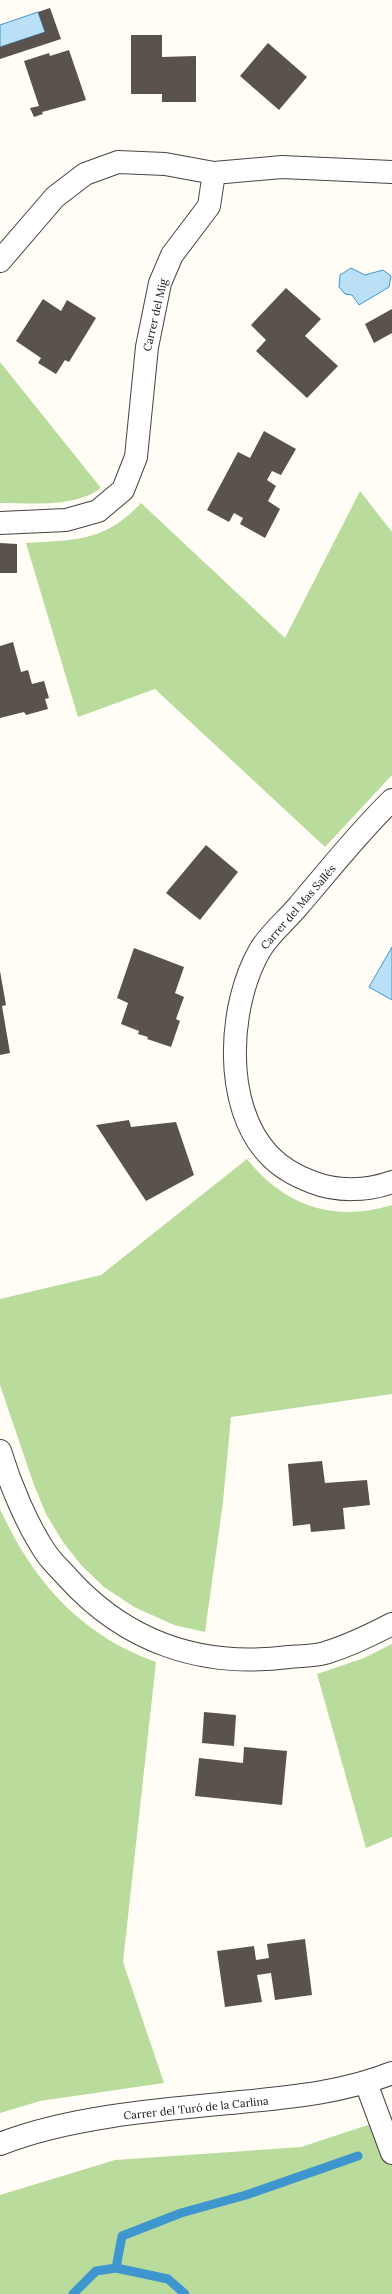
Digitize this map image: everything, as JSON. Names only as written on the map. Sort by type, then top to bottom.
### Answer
[{"type":"street","points":[[0,261],[55,197],[85,174],[118,162],[166,164],[214,173],[282,167],[392,172]]},
{"type":"street","name":"Carrer del Mig","points":[[0,523],[66,520],[98,511],[123,490],[136,457],[147,347],[160,283],[172,255],[209,206],[214,173]]},
{"type":"street","name":"Carrer del Mas Sallés","points":[[392,800],[261,949],[246,982],[238,1022],[234,1062],[239,1094],[250,1127],[268,1155],[289,1172],[322,1186],[342,1189],[363,1190],[392,1182]]},
{"type":"street","points":[[0,1451],[28,1519],[46,1554],[80,1591],[115,1621],[156,1643],[205,1657],[262,1661],[324,1653],[392,1624]]},
{"type":"street","name":"Carrer del Turó de la Carlina","points":[[0,2144],[70,2124],[186,2107],[286,2098],[366,2084],[392,2073]]},
{"type":"street","points":[[366,2084],[392,2153]]},
{"type":"green space","points":[[0,362],[101,488],[79,499],[66,502],[39,504],[0,503]]},
{"type":"green space","points":[[360,491],[392,532],[392,775],[325,847],[155,689],[78,717],[26,543],[74,539],[102,532],[128,516],[141,503],[285,638]]},
{"type":"green space","points":[[247,1159],[261,1175],[277,1189],[294,1199],[312,1206],[330,1211],[350,1212],[371,1210],[392,1205],[392,1394],[231,1417],[223,1502],[205,1632],[174,1625],[134,1607],[104,1587],[81,1565],[63,1542],[46,1514],[34,1485],[0,1385],[0,1299],[101,1275]]},
{"type":"green space","points":[[0,1509],[13,1535],[28,1559],[44,1582],[62,1602],[82,1621],[104,1637],[129,1651],[156,1662],[123,1962],[164,2083],[40,2101],[0,2113]]},
{"type":"green space","points":[[392,1644],[392,1837],[366,1848],[317,1674],[364,1658]]},
{"type":"green space","points":[[392,2117],[392,2294],[0,2294],[0,2195],[115,2160],[301,2147]]},
{"type":"water","points":[[38,12],[45,32],[0,47],[0,25]]},
{"type":"water","points":[[351,268],[365,275],[383,270],[391,276],[389,287],[359,305],[352,295],[345,294],[339,287],[340,275]]},
{"type":"water","points":[[392,947],[392,1000],[369,987]]},
{"type":"building","points":[[50,8],[61,39],[0,59],[0,47],[45,32],[38,12]]},
{"type":"building","points":[[131,35],[162,35],[162,57],[196,56],[196,102],[162,102],[162,94],[131,94]]},
{"type":"building","points":[[268,43],[307,77],[279,110],[240,76]]},
{"type":"building","points":[[69,50],[86,100],[42,112],[43,114],[34,117],[30,108],[39,106],[24,61],[49,53],[50,56]]},
{"type":"building","points":[[286,288],[321,319],[305,336],[338,366],[307,398],[256,351],[266,340],[251,325]]},
{"type":"building","points":[[43,299],[61,311],[67,300],[96,318],[69,362],[65,360],[56,374],[38,363],[41,358],[16,341]]},
{"type":"building","points":[[392,309],[392,333],[374,343],[365,324]]},
{"type":"building","points":[[264,431],[296,449],[281,475],[272,471],[267,480],[276,486],[268,501],[280,509],[265,538],[240,524],[243,518],[234,513],[229,522],[207,510],[238,452],[250,458]]},
{"type":"building","points":[[0,543],[17,544],[17,573],[0,573]]},
{"type":"building","points":[[13,642],[21,672],[28,670],[32,684],[44,681],[49,698],[45,699],[48,709],[26,715],[24,712],[0,718],[0,646]]},
{"type":"building","points":[[206,845],[238,872],[200,920],[166,893]]},
{"type":"building","points":[[134,948],[184,967],[175,993],[184,997],[176,1019],[180,1021],[171,1047],[147,1039],[148,1037],[138,1034],[139,1031],[121,1024],[128,1003],[117,998]]},
{"type":"building","points":[[0,971],[6,1005],[2,1006],[10,1053],[0,1055]]},
{"type":"building","points":[[129,1120],[131,1127],[176,1122],[194,1175],[146,1201],[96,1125]]},
{"type":"building","points":[[322,1461],[325,1483],[367,1480],[370,1505],[343,1508],[345,1529],[311,1532],[310,1524],[293,1526],[288,1464]]},
{"type":"building","points":[[204,1712],[236,1715],[234,1746],[202,1743]]},
{"type":"building","points":[[244,1747],[287,1751],[282,1805],[195,1796],[199,1758],[243,1763]]},
{"type":"building","points":[[305,1939],[312,1995],[275,2000],[271,1973],[257,1975],[262,2002],[225,2007],[217,1951],[254,1946],[256,1960],[269,1958],[267,1944]]},
{"type":"waterway","points":[[116,2268],[122,2236],[181,2213],[246,2195],[358,2156]]},
{"type":"waterway","points":[[73,2294],[96,2271],[116,2268],[168,2279],[185,2294]]}]
